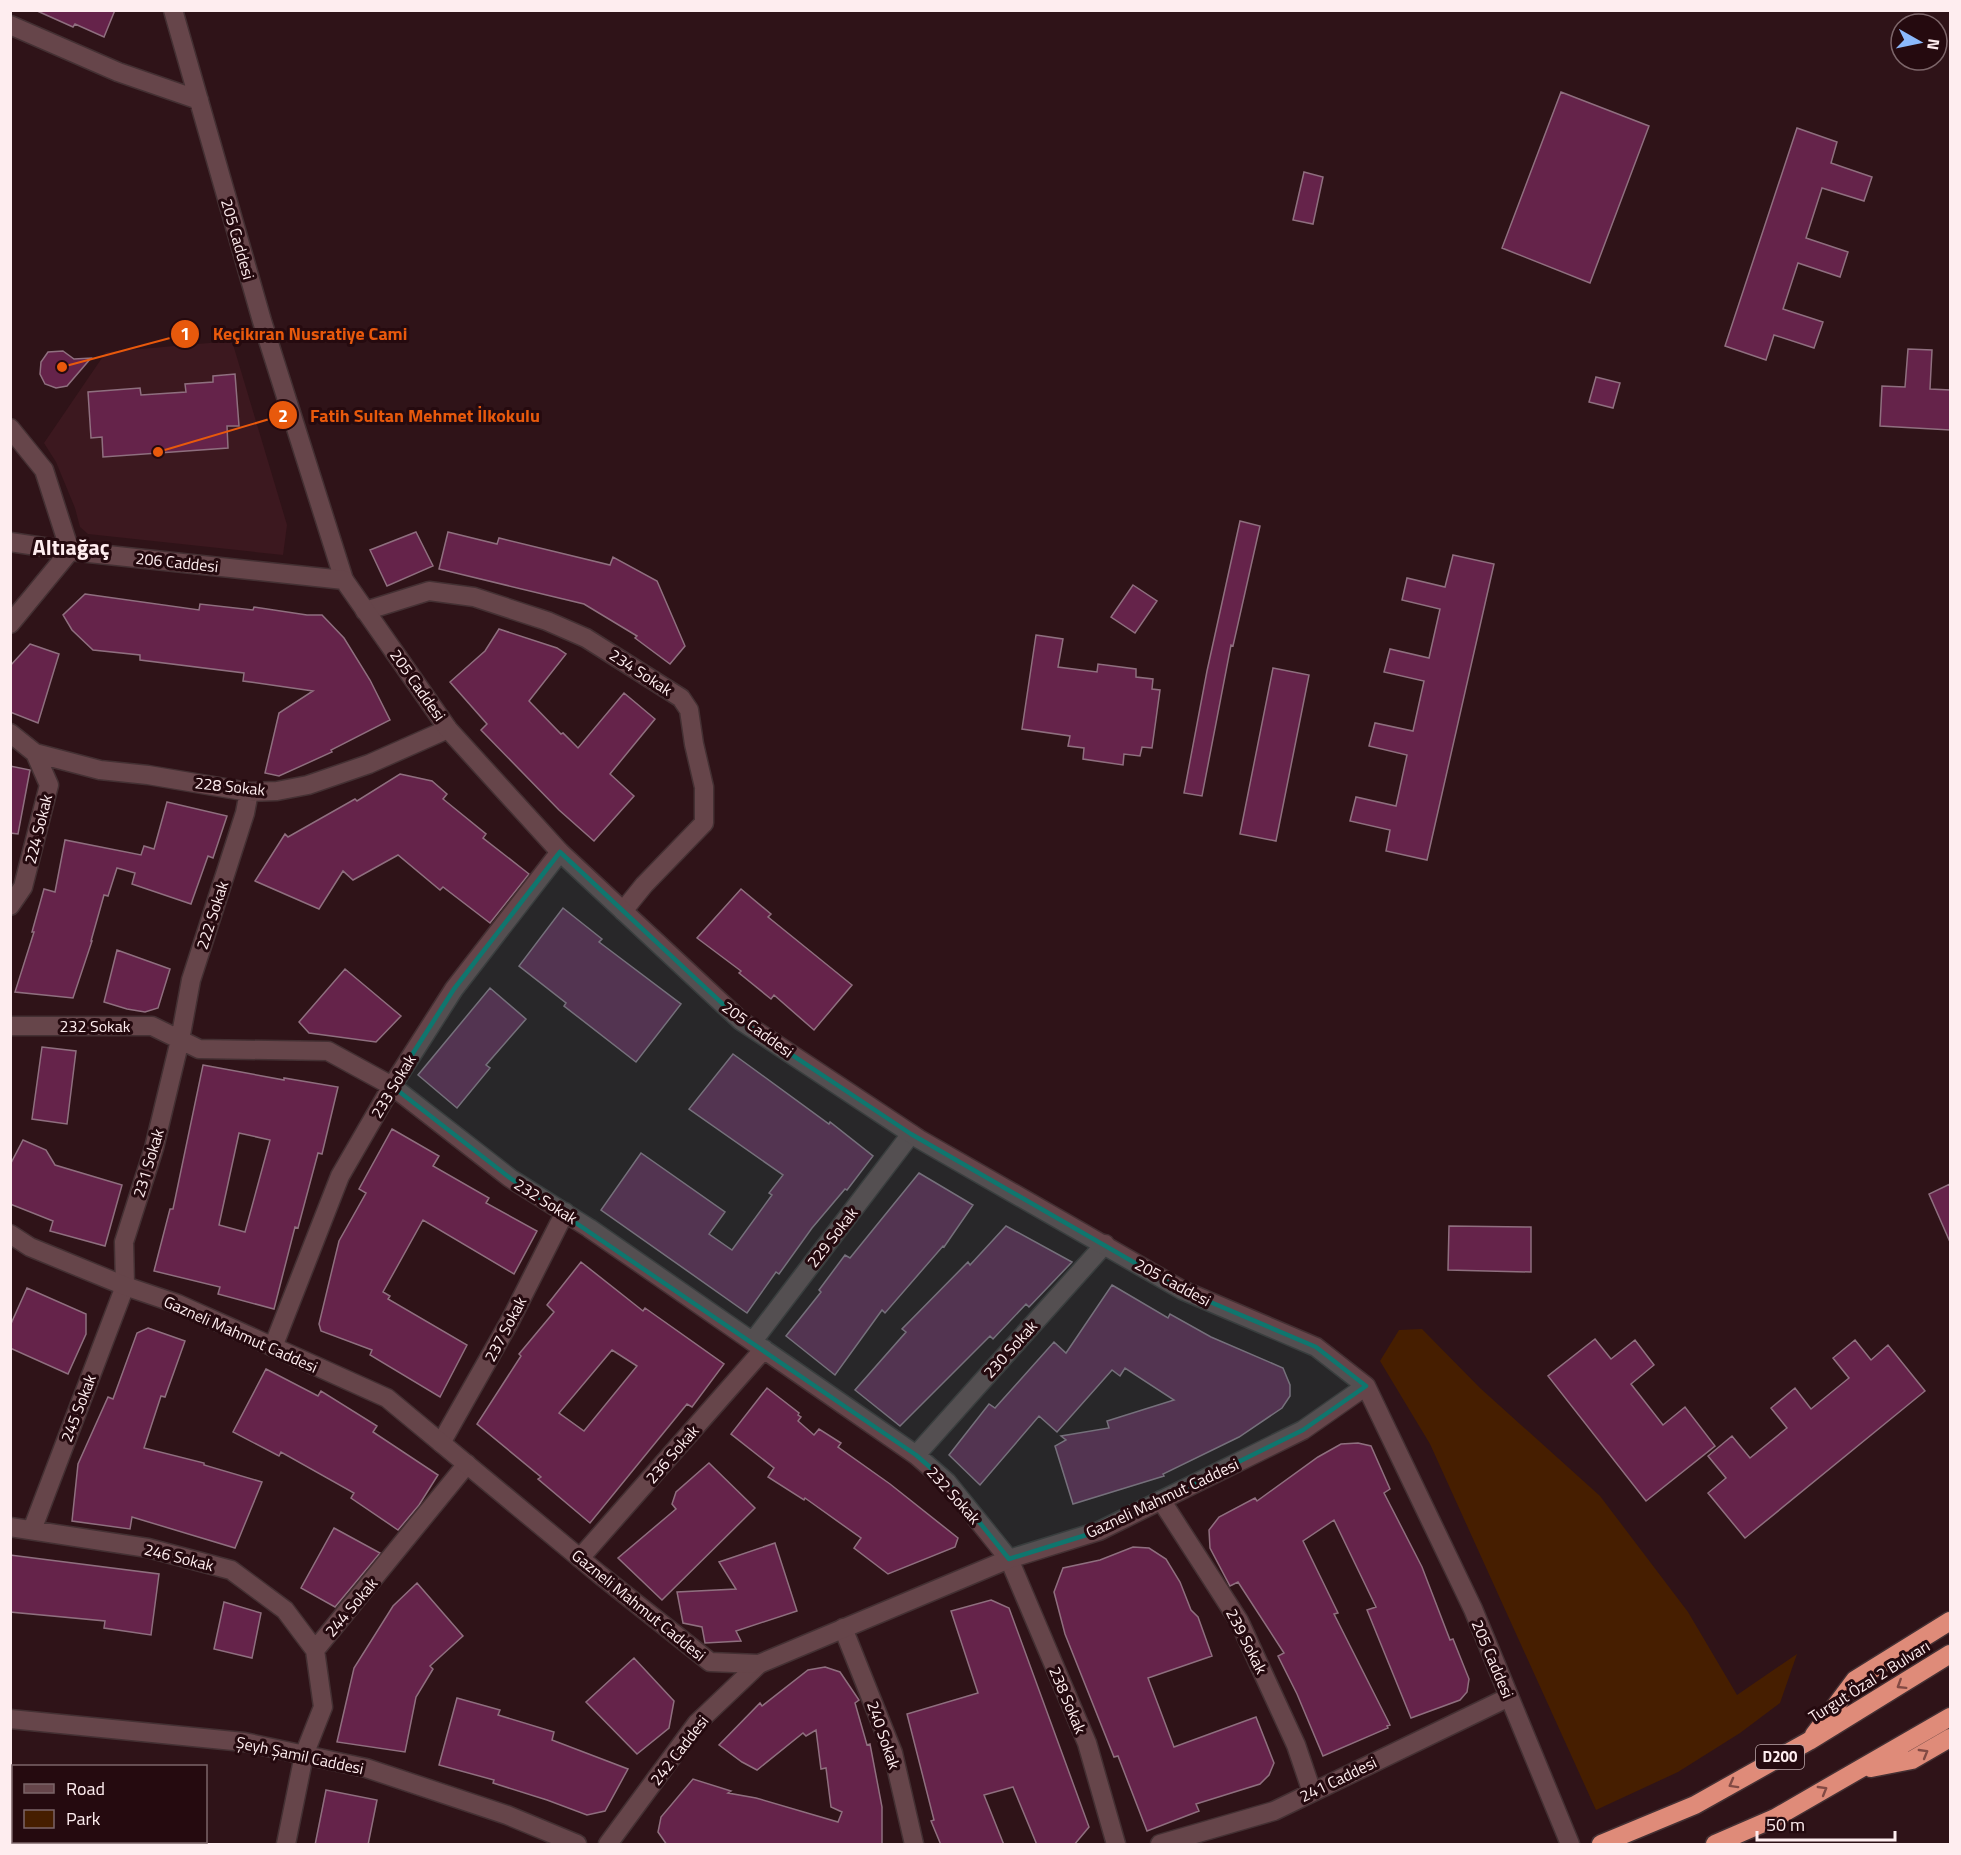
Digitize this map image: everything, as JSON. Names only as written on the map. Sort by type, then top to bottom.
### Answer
[{"type":"highway","name":"Turgut Özal 2 Bulvarı","points":[[1809,1741],[1855,1680],[1950,1621]]},
{"type":"highway","name":"Turgut Özal 2 Bulvarı","points":[[1600,1845],[1695,1805],[1809,1741],[1950,1654]]},
{"type":"highway","points":[[1715,1845],[1774,1818],[1950,1717]]},
{"type":"highway","points":[[1855,1772],[1912,1760],[1950,1738]]},
{"type":"street","name":"205 Caddesi","points":[[173,10],[262,321],[344,580],[448,729],[560,852],[741,1021],[911,1134],[1106,1244],[1182,1290],[1316,1347],[1366,1386],[1473,1609],[1570,1845]]},
{"type":"street","points":[[10,25],[118,72],[199,100]]},
{"type":"street","points":[[10,428],[44,470],[70,551],[10,624]]},
{"type":"street","name":"206 Caddesi","points":[[10,542],[70,551],[344,580]]},
{"type":"street","name":"234 Sokak","points":[[365,611],[429,591],[474,597],[547,621],[586,638],[681,698],[689,710],[704,787],[704,823],[644,885],[623,911]]},
{"type":"street","name":"228 Sokak","points":[[10,733],[35,753],[100,770],[148,775],[249,792],[278,791],[309,784],[369,764],[448,729]]},
{"type":"street","name":"224 Sokak","points":[[11,905],[23,887],[49,785],[35,753]]},
{"type":"street","name":"222 Sokak","points":[[180,1040],[191,980],[245,813],[249,792]]},
{"type":"street","name":"233 Sokak","points":[[273,1347],[340,1176],[392,1086],[454,989],[560,852]]},
{"type":"street","name":"232 Sokak","points":[[10,1026],[152,1026],[199,1049],[328,1051],[392,1086],[510,1178],[565,1212],[916,1455],[947,1482],[1009,1559]]},
{"type":"street","name":"231 Sokak","points":[[125,1286],[124,1242],[154,1148],[180,1040]]},
{"type":"street","name":"229 Sokak","points":[[758,1345],[911,1134]]},
{"type":"street","name":"237 Sokak","points":[[441,1443],[510,1321],[565,1212]]},
{"type":"street","name":"Gazneli Mahmut Caddesi","points":[[10,1234],[30,1247],[125,1286],[178,1304],[387,1398],[710,1662],[759,1664],[1009,1559],[1099,1531],[1303,1430],[1366,1386]]},
{"type":"street","name":"230 Sokak","points":[[916,1455],[1106,1244]]},
{"type":"street","name":"245 Sokak","points":[[32,1530],[125,1286]]},
{"type":"street","name":"236 Sokak","points":[[580,1558],[758,1345]]},
{"type":"street","name":"244 Sokak","points":[[286,1845],[304,1755],[323,1707],[315,1650],[467,1464]]},
{"type":"street","name":"239 Sokak","points":[[1161,1500],[1239,1621],[1296,1745],[1312,1792]]},
{"type":"street","name":"246 Sokak","points":[[10,1527],[148,1548],[231,1570],[285,1610],[315,1650]]},
{"type":"street","name":"238 Sokak","points":[[1009,1559],[1087,1743],[1116,1845]]},
{"type":"street","name":"240 Sokak","points":[[843,1628],[893,1753],[914,1845]]},
{"type":"street","name":"242 Caddesi","points":[[608,1845],[697,1723],[759,1664]]},
{"type":"street","name":"241 Caddesi","points":[[1160,1845],[1274,1810],[1509,1697]]},
{"type":"street","name":"Şeyh Şamil Caddesi","points":[[10,1719],[244,1742],[366,1768],[507,1815],[577,1845]]},
{"type":"highlighted area","points":[[560,852],[741,1021],[911,1134],[1182,1290],[1316,1347],[1366,1386],[1303,1430],[1099,1531],[1009,1559],[947,1482],[916,1455],[510,1178],[392,1086],[454,989]]},
{"type":"shaded area","points":[[232,341],[287,525],[283,555],[88,534],[80,527],[75,508],[56,462],[44,443],[106,352]]},
{"type":"green space","points":[[1422,1329],[1480,1388],[1600,1496],[1688,1612],[1737,1695],[1797,1654],[1780,1703],[1740,1733],[1678,1772],[1596,1810],[1430,1444],[1380,1361],[1399,1330]]},
{"type":"building","points":[[35,10],[115,10],[104,37],[75,24],[73,27]]},
{"type":"building","points":[[1561,92],[1649,126],[1590,283],[1502,248]]},
{"type":"building","points":[[1797,128],[1837,142],[1831,163],[1872,177],[1864,201],[1822,188],[1806,238],[1848,252],[1840,277],[1798,263],[1783,309],[1823,322],[1814,348],[1774,335],[1766,360],[1725,346]]},
{"type":"building","points":[[1304,172],[1323,177],[1313,224],[1293,220]]},
{"type":"building","points":[[1908,349],[1932,350],[1930,389],[1950,390],[1950,430],[1880,426],[1882,386],[1905,387]]},
{"type":"building","points":[[63,351],[74,359],[91,358],[67,386],[56,388],[45,384],[40,374],[41,362],[48,352]]},
{"type":"building","points":[[235,374],[239,426],[227,426],[228,448],[103,457],[102,437],[91,438],[88,392],[140,388],[141,395],[186,392],[185,384],[213,382],[213,376]]},
{"type":"building","points":[[1596,377],[1620,383],[1613,408],[1589,402]]},
{"type":"building","points":[[1240,521],[1260,526],[1233,646],[1231,645],[1202,796],[1184,793],[1207,671]]},
{"type":"building","points":[[416,532],[433,566],[387,586],[370,550]]},
{"type":"building","points":[[448,532],[497,544],[499,538],[610,565],[613,557],[657,581],[685,646],[670,664],[635,638],[637,636],[584,604],[439,569]]},
{"type":"building","points":[[1453,555],[1494,564],[1427,860],[1386,851],[1390,830],[1350,821],[1356,797],[1396,806],[1407,755],[1369,746],[1375,723],[1413,731],[1424,681],[1384,672],[1390,649],[1429,658],[1440,609],[1402,600],[1407,578],[1445,587]]},
{"type":"building","points":[[1133,585],[1157,601],[1135,633],[1111,617]]},
{"type":"building","points":[[85,594],[199,610],[200,604],[253,610],[254,607],[322,615],[344,638],[370,680],[390,720],[331,750],[332,752],[279,776],[265,773],[279,713],[313,691],[243,681],[244,673],[140,660],[140,655],[93,650],[72,630],[63,615]]},
{"type":"building","points":[[499,629],[557,648],[566,654],[529,701],[578,748],[624,693],[655,719],[610,774],[634,796],[594,841],[559,810],[481,730],[487,724],[450,682],[485,651]]},
{"type":"building","points":[[1036,635],[1063,639],[1058,667],[1097,672],[1098,664],[1136,669],[1136,677],[1153,679],[1152,689],[1160,690],[1152,748],[1142,747],[1140,756],[1124,754],[1123,765],[1083,759],[1084,748],[1068,746],[1070,736],[1022,729]]},
{"type":"building","points":[[30,644],[59,654],[38,723],[10,712],[10,666]]},
{"type":"building","points":[[1273,668],[1309,675],[1276,841],[1240,834]]},
{"type":"building","points":[[10,766],[30,770],[18,834],[10,833]]},
{"type":"building","points":[[400,774],[432,781],[447,794],[443,799],[486,834],[483,838],[529,874],[490,923],[443,887],[440,890],[398,855],[353,880],[343,871],[319,909],[255,881],[285,834],[288,837],[355,799],[357,801]]},
{"type":"building","points":[[167,802],[227,816],[213,858],[208,856],[191,904],[132,884],[135,873],[117,868],[108,896],[104,895],[73,998],[15,992],[34,932],[32,932],[44,889],[55,892],[65,840],[141,855],[144,846],[154,849]]},
{"type":"building","points":[[741,889],[771,914],[768,917],[852,985],[814,1030],[774,995],[771,999],[739,973],[741,971],[697,938]]},
{"type":"building","points":[[563,908],[602,939],[599,942],[681,1004],[636,1062],[564,1006],[566,1003],[519,966]]},
{"type":"building","points":[[117,950],[170,969],[158,1008],[145,1012],[104,1002]]},
{"type":"building","points":[[345,969],[401,1016],[376,1042],[309,1033],[299,1022]]},
{"type":"building","points":[[490,988],[526,1019],[486,1065],[490,1068],[457,1108],[418,1075]]},
{"type":"building","points":[[42,1047],[76,1051],[67,1124],[32,1119]]},
{"type":"building","points":[[733,1054],[829,1124],[830,1122],[873,1156],[847,1190],[845,1189],[812,1228],[779,1274],[776,1272],[747,1313],[601,1210],[641,1153],[725,1212],[709,1234],[732,1250],[772,1195],[769,1193],[783,1175],[689,1109]]},
{"type":"building","points":[[203,1065],[338,1087],[322,1154],[318,1153],[298,1228],[295,1227],[274,1309],[218,1294],[220,1287],[154,1271],[170,1209],[173,1209]],"holes":[[[239,1133],[270,1140],[245,1232],[219,1225]]]},
{"type":"building","points":[[392,1129],[439,1156],[433,1166],[489,1198],[486,1203],[537,1231],[514,1274],[423,1220],[383,1292],[390,1296],[388,1299],[467,1345],[440,1397],[370,1355],[372,1350],[321,1331],[319,1324],[339,1241],[366,1193],[359,1189]]},
{"type":"building","points":[[23,1140],[46,1150],[55,1165],[122,1185],[105,1246],[50,1231],[53,1221],[10,1204],[10,1165]]},
{"type":"building","points":[[919,1173],[973,1205],[944,1247],[885,1313],[882,1310],[835,1375],[786,1336],[821,1292],[819,1290],[845,1255],[850,1258]]},
{"type":"building","points":[[1950,1184],[1950,1242],[1929,1194]]},
{"type":"building","points":[[1006,1226],[1072,1262],[1029,1307],[1026,1304],[993,1339],[990,1336],[900,1426],[855,1390],[906,1332],[902,1329],[968,1262],[970,1265]]},
{"type":"building","points":[[1449,1226],[1531,1227],[1531,1272],[1448,1270]]},
{"type":"building","points":[[581,1262],[643,1311],[645,1308],[724,1364],[692,1407],[687,1404],[590,1523],[538,1479],[541,1477],[477,1424],[521,1356],[519,1354],[554,1312],[547,1305]],"holes":[[[612,1350],[637,1366],[584,1431],[559,1413]]]},
{"type":"building","points":[[1112,1285],[1168,1318],[1170,1314],[1211,1337],[1283,1368],[1290,1385],[1290,1396],[1282,1408],[1239,1437],[1163,1474],[1164,1476],[1073,1504],[1055,1446],[1066,1440],[1061,1436],[1109,1428],[1107,1421],[1174,1400],[1125,1368],[1120,1376],[1112,1370],[1057,1432],[1039,1416],[980,1485],[949,1455],[989,1404],[995,1408],[1054,1342],[1066,1353]]},
{"type":"building","points":[[27,1288],[86,1314],[86,1334],[68,1374],[10,1348],[10,1326]]},
{"type":"building","points":[[148,1328],[185,1341],[165,1397],[161,1396],[144,1448],[204,1463],[204,1465],[262,1482],[235,1548],[132,1517],[130,1529],[72,1521],[78,1464],[108,1397],[113,1399],[137,1333]]},
{"type":"building","points":[[1595,1339],[1611,1359],[1635,1340],[1654,1365],[1631,1384],[1663,1425],[1685,1407],[1715,1446],[1646,1501],[1548,1376]]},
{"type":"building","points":[[1855,1340],[1871,1360],[1888,1345],[1925,1391],[1745,1538],[1708,1493],[1726,1478],[1708,1456],[1732,1436],[1750,1458],[1787,1428],[1771,1408],[1795,1388],[1811,1409],[1849,1378],[1833,1358]]},
{"type":"building","points":[[266,1369],[318,1396],[321,1391],[377,1426],[373,1432],[438,1475],[419,1505],[398,1530],[351,1498],[354,1493],[281,1452],[279,1456],[233,1432]]},
{"type":"building","points":[[767,1388],[799,1413],[801,1417],[798,1421],[814,1435],[819,1429],[841,1443],[838,1447],[890,1484],[958,1538],[955,1547],[888,1574],[854,1548],[861,1538],[805,1498],[804,1500],[768,1477],[774,1468],[731,1434]]},
{"type":"building","points":[[1358,1443],[1371,1446],[1390,1489],[1384,1493],[1422,1567],[1450,1640],[1453,1639],[1469,1679],[1467,1692],[1460,1700],[1411,1718],[1367,1610],[1376,1607],[1334,1520],[1303,1541],[1338,1613],[1334,1614],[1390,1725],[1387,1726],[1388,1728],[1323,1756],[1278,1656],[1284,1653],[1238,1582],[1230,1586],[1210,1548],[1209,1530],[1219,1517],[1255,1498],[1257,1501],[1318,1457],[1341,1444]]},
{"type":"building","points":[[709,1463],[755,1508],[662,1600],[618,1558],[676,1509],[672,1504],[676,1492]]},
{"type":"building","points":[[334,1528],[380,1553],[335,1607],[301,1588]]},
{"type":"building","points":[[775,1543],[797,1611],[736,1631],[741,1641],[705,1643],[702,1627],[683,1623],[677,1592],[736,1589],[719,1562]]},
{"type":"building","points":[[1133,1547],[1149,1548],[1166,1559],[1180,1582],[1191,1610],[1198,1617],[1212,1656],[1148,1678],[1174,1747],[1256,1717],[1274,1763],[1269,1775],[1260,1784],[1196,1804],[1199,1811],[1147,1831],[1118,1756],[1114,1757],[1065,1634],[1054,1592],[1063,1568],[1100,1560]]},
{"type":"building","points":[[10,1555],[159,1574],[151,1635],[104,1628],[105,1621],[10,1612]]},
{"type":"building","points":[[417,1583],[463,1636],[430,1666],[433,1669],[416,1697],[405,1752],[337,1742],[354,1668],[393,1606]]},
{"type":"building","points":[[991,1600],[1009,1608],[1089,1827],[1074,1845],[1037,1845],[1013,1787],[984,1795],[1004,1845],[941,1845],[931,1821],[934,1820],[907,1714],[978,1693],[951,1611]]},
{"type":"building","points":[[224,1602],[261,1613],[252,1658],[214,1649]]},
{"type":"building","points":[[634,1658],[674,1701],[669,1728],[637,1754],[586,1702]]},
{"type":"building","points":[[825,1667],[840,1672],[859,1700],[855,1703],[867,1745],[870,1744],[882,1807],[882,1845],[667,1845],[658,1832],[661,1817],[693,1779],[731,1791],[728,1793],[756,1798],[838,1822],[842,1812],[831,1807],[826,1768],[821,1769],[816,1730],[806,1736],[803,1733],[757,1770],[719,1745],[760,1703],[762,1706],[808,1670]]},
{"type":"building","points":[[457,1698],[500,1710],[498,1715],[554,1732],[552,1740],[628,1769],[605,1811],[587,1815],[493,1783],[494,1780],[439,1765]]},
{"type":"building","points":[[326,1790],[377,1800],[368,1845],[315,1845]]},
{"type":"place","name":"Keçikıran Nusratiye Cami","points":[[62,367]]},
{"type":"place","name":"Fatih Sultan Mehmet İlkokulu","points":[[158,452]]},
{"type":"district","name":"Altıağaç","points":[[71,547]]}]
